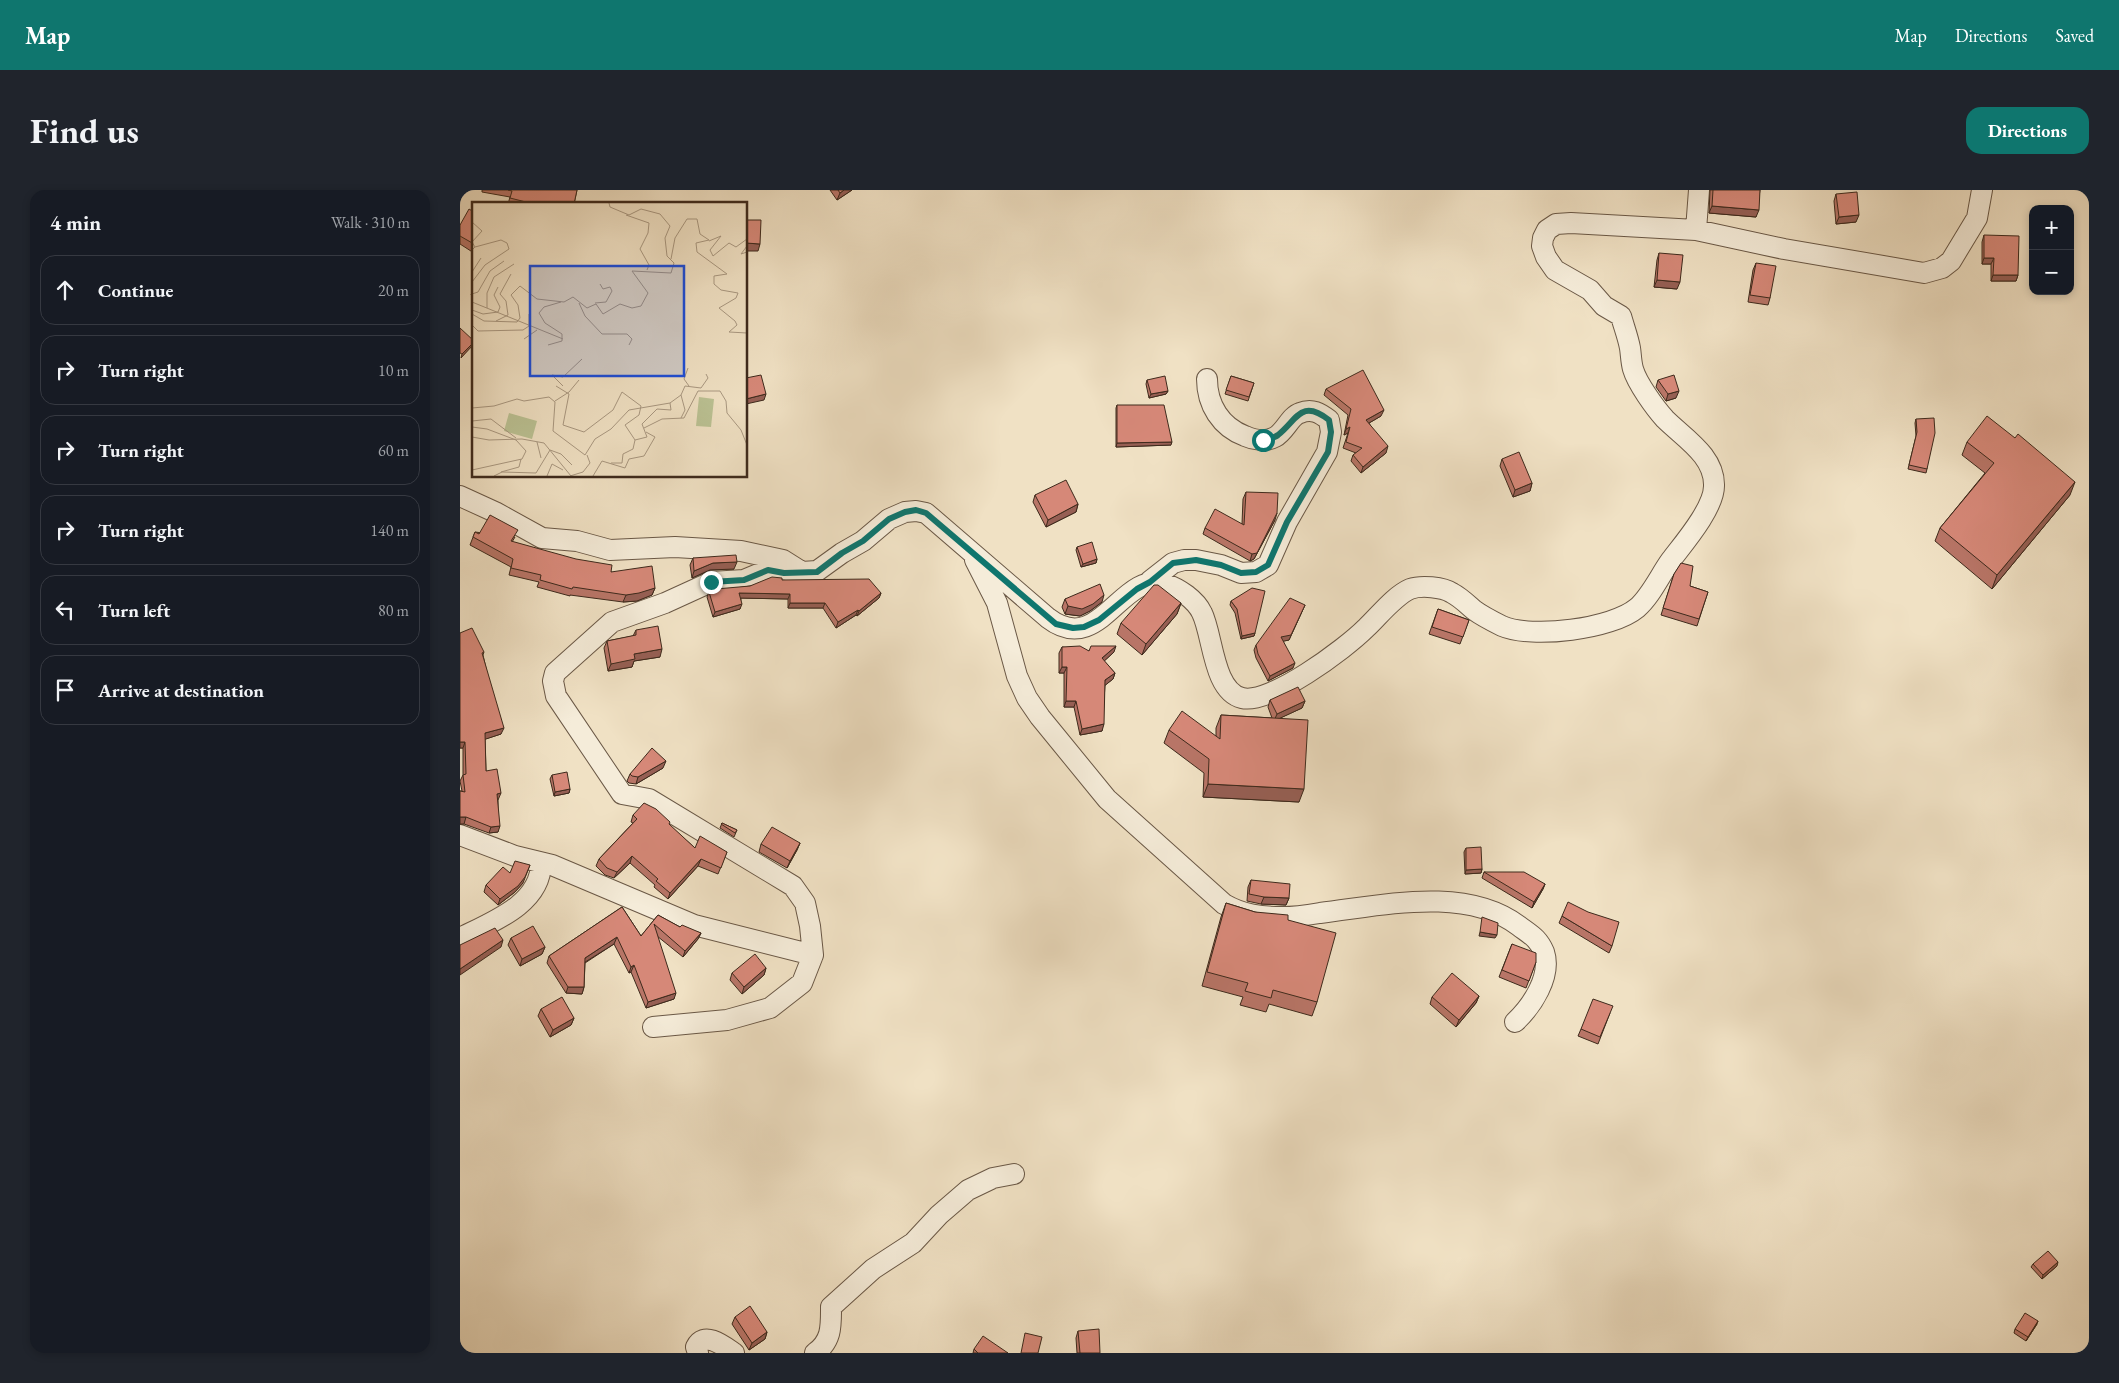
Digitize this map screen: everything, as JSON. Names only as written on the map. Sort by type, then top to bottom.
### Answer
[{"type":"street","points":[[1696,230],[1699,190]]},
{"type":"street","points":[[1150,582],[1164,584],[1192,600],[1202,614],[1209,645],[1225,685],[1231,693],[1240,698],[1253,699],[1290,684],[1338,652],[1389,605],[1410,589],[1429,587],[1451,592],[1477,612],[1505,627],[1541,632],[1574,631],[1625,616],[1636,610],[1644,601],[1708,505],[1714,486],[1713,475],[1701,452],[1662,416],[1640,383],[1633,369],[1630,346],[1621,316],[1604,306],[1590,290],[1555,270],[1546,258],[1542,246],[1547,230],[1556,224],[1696,230],[1784,249],[1910,272],[1934,272],[1951,261],[1976,218],[1982,190]]},
{"type":"street","points":[[654,1027],[727,1020],[770,1008],[802,983],[813,955],[805,903],[793,886],[649,799],[622,794],[556,696],[553,681],[555,673],[612,622],[665,603],[711,582],[744,580],[768,570],[784,573],[817,572],[842,553],[863,541],[889,519],[905,512],[916,510],[926,513],[1048,618],[1064,628],[1084,627],[1099,620],[1173,563],[1184,560],[1196,560],[1221,565],[1241,573],[1256,572],[1268,565],[1287,522],[1328,452],[1331,432],[1329,420],[1320,413],[1309,410],[1298,413],[1276,437],[1263,440],[1238,434],[1225,426],[1218,417],[1207,390],[1207,379]]},
{"type":"street","points":[[460,496],[495,512],[542,538],[577,540],[610,550],[676,547],[741,551],[783,560],[802,572]]},
{"type":"street","points":[[969,550],[998,603],[1017,676],[1027,698],[1040,717],[1107,799],[1224,904],[1237,911],[1257,916],[1284,917],[1410,902],[1455,902],[1486,908],[1514,922],[1540,941],[1546,960],[1545,974],[1526,1012],[1515,1022]]},
{"type":"street","points":[[460,835],[515,856],[589,880],[632,900],[694,924],[813,955]]},
{"type":"street","points":[[460,938],[527,899],[540,880],[541,863]]},
{"type":"street","points":[[815,1353],[825,1346],[829,1335],[831,1307],[872,1270],[913,1243],[939,1215],[974,1186],[993,1178],[1014,1174]]},
{"type":"street","points":[[698,1353],[696,1347],[699,1341],[703,1339],[720,1344],[734,1353]]},
{"type":"building","points":[[508,190],[577,190],[574,202],[526,202],[510,198],[512,191]]},
{"type":"building","points":[[1713,190],[1760,190],[1759,210],[1712,206]]},
{"type":"building","points":[[1857,192],[1859,215],[1839,217],[1836,194]]},
{"type":"building","points":[[469,209],[472,211],[472,243],[460,236],[460,225]]},
{"type":"building","points":[[748,220],[761,220],[760,244],[748,243]]},
{"type":"building","points":[[1984,235],[2019,236],[2018,275],[1993,275],[1994,258],[1984,258]]},
{"type":"building","points":[[1659,253],[1683,255],[1680,282],[1657,280]]},
{"type":"building","points":[[1756,263],[1776,266],[1770,298],[1750,295]]},
{"type":"building","points":[[460,328],[472,339],[472,344],[462,354],[460,353]]},
{"type":"building","points":[[1363,370],[1384,410],[1366,420],[1388,446],[1363,467],[1353,455],[1362,448],[1346,442],[1350,427],[1346,429],[1351,409],[1326,389]]},
{"type":"building","points":[[761,375],[766,394],[748,398],[748,378]]},
{"type":"building","points":[[1674,375],[1679,391],[1668,394],[1658,380]]},
{"type":"building","points":[[1165,376],[1168,391],[1151,394],[1147,380]]},
{"type":"building","points":[[1231,376],[1254,383],[1249,397],[1226,390]]},
{"type":"building","points":[[1117,405],[1164,405],[1172,442],[1117,443]]},
{"type":"building","points":[[1987,416],[2015,438],[2018,434],[2075,482],[1997,575],[1940,528],[1994,463],[1967,442]]},
{"type":"building","points":[[1934,418],[1935,433],[1927,469],[1909,465],[1917,432],[1916,419]]},
{"type":"building","points":[[1519,452],[1532,483],[1515,490],[1502,459]]},
{"type":"building","points":[[1066,480],[1078,504],[1048,520],[1035,495]]},
{"type":"building","points":[[1246,492],[1278,493],[1277,513],[1257,553],[1252,554],[1205,528],[1215,509],[1244,525]]},
{"type":"building","points":[[490,515],[518,530],[511,541],[576,559],[612,565],[611,572],[652,566],[655,588],[626,595],[573,587],[572,589],[540,580],[541,575],[511,568],[513,559],[473,537],[475,532],[479,534]]},
{"type":"building","points":[[1092,542],[1097,559],[1083,564],[1077,547]]},
{"type":"building","points":[[736,555],[737,562],[713,563],[694,571],[693,558]]},
{"type":"building","points":[[1681,563],[1693,566],[1690,586],[1708,592],[1699,619],[1663,608],[1674,574]]},
{"type":"building","points":[[772,577],[782,578],[782,580],[869,579],[881,593],[859,611],[838,622],[825,603],[790,603],[790,594],[739,593],[742,604],[715,612],[709,592],[716,589],[750,586]]},
{"type":"building","points":[[1100,584],[1104,595],[1093,604],[1082,609],[1068,606],[1065,599]]},
{"type":"building","points":[[1154,585],[1158,585],[1181,603],[1146,644],[1121,623]]},
{"type":"building","points":[[1252,588],[1265,591],[1255,633],[1242,636],[1237,609],[1231,601]]},
{"type":"building","points":[[1290,598],[1305,605],[1291,635],[1281,637],[1295,663],[1270,676],[1258,654],[1256,645]]},
{"type":"building","points":[[1438,609],[1469,620],[1463,637],[1432,627]]},
{"type":"building","points":[[658,626],[662,649],[634,654],[635,659],[611,664],[607,641],[636,635],[636,630]]},
{"type":"building","points":[[472,628],[484,652],[482,653],[504,728],[485,733],[486,771],[497,769],[501,793],[497,794],[500,826],[491,827],[466,817],[460,817],[460,791],[465,792],[463,775],[466,774],[465,742],[460,742],[460,633]]},
{"type":"building","points":[[1080,646],[1089,651],[1091,646],[1116,646],[1102,658],[1115,673],[1105,680],[1104,724],[1082,729],[1076,701],[1066,701],[1067,667],[1062,667],[1062,647]]},
{"type":"building","points":[[1298,687],[1305,701],[1277,714],[1270,700]]},
{"type":"building","points":[[1182,711],[1220,739],[1221,715],[1308,720],[1304,789],[1208,784],[1209,759],[1169,730]]},
{"type":"building","points":[[652,748],[666,761],[638,777],[632,776],[630,774]]},
{"type":"building","points":[[567,772],[570,789],[555,792],[552,775]]},
{"type":"building","points":[[644,803],[656,809],[695,848],[700,836],[727,852],[721,868],[701,859],[670,893],[656,881],[658,879],[632,856],[617,872],[607,868],[599,859],[637,819],[633,815]]},
{"type":"building","points":[[722,823],[737,830],[735,833]]},
{"type":"building","points":[[772,827],[800,843],[790,861],[761,844]]},
{"type":"building","points":[[1481,847],[1482,869],[1466,870],[1466,848]]},
{"type":"building","points":[[515,861],[530,865],[525,877],[518,886],[500,899],[486,885],[503,867],[510,873]]},
{"type":"building","points":[[1484,872],[1524,872],[1545,884],[1534,902]]},
{"type":"building","points":[[1251,880],[1290,884],[1289,898],[1249,894]]},
{"type":"building","points":[[1568,902],[1588,912],[1619,922],[1612,946],[1562,916]]},
{"type":"building","points":[[1226,903],[1255,912],[1288,915],[1288,920],[1336,933],[1317,1002],[1273,990],[1271,998],[1245,991],[1248,983],[1207,972]]},
{"type":"building","points":[[622,907],[641,936],[658,915],[680,927],[682,925],[701,933],[685,951],[654,924],[676,993],[648,1002],[634,965],[631,967],[617,937],[585,958],[584,987],[568,987],[549,956]]},
{"type":"building","points":[[1482,917],[1498,923],[1497,935],[1480,932]]},
{"type":"building","points":[[533,926],[545,947],[522,959],[511,938]]},
{"type":"building","points":[[495,928],[503,940],[460,969],[460,945]]},
{"type":"building","points":[[1512,944],[1536,953],[1536,962],[1529,981],[1502,970]]},
{"type":"building","points":[[755,954],[766,968],[744,987],[732,973]]},
{"type":"building","points":[[1452,973],[1479,996],[1459,1020],[1432,997]]},
{"type":"building","points":[[562,997],[574,1018],[553,1030],[541,1009]]},
{"type":"building","points":[[1593,999],[1613,1006],[1600,1037],[1581,1029]]},
{"type":"building","points":[[2048,1251],[2058,1262],[2043,1275],[2033,1264]]},
{"type":"building","points":[[750,1306],[767,1332],[752,1343],[735,1317]]},
{"type":"building","points":[[2025,1313],[2038,1321],[2028,1337],[2015,1329]]},
{"type":"building","points":[[1099,1329],[1100,1353],[1080,1353],[1078,1331]]},
{"type":"building","points":[[1025,1333],[1042,1337],[1038,1353],[1021,1353]]},
{"type":"building","points":[[983,1336],[1008,1353],[978,1353],[974,1349]]},
{"type":"route","points":[[711,582],[744,580],[768,570],[784,573],[817,572],[842,553],[863,541],[889,519],[905,512],[916,510],[926,513],[1056,624],[1064,628],[1084,627],[1099,620],[1173,563],[1184,560],[1196,560],[1221,565],[1241,573],[1256,572],[1268,565],[1287,522],[1328,452],[1331,432],[1329,420],[1320,413],[1309,410],[1298,413],[1276,437],[1263,440]]}]
